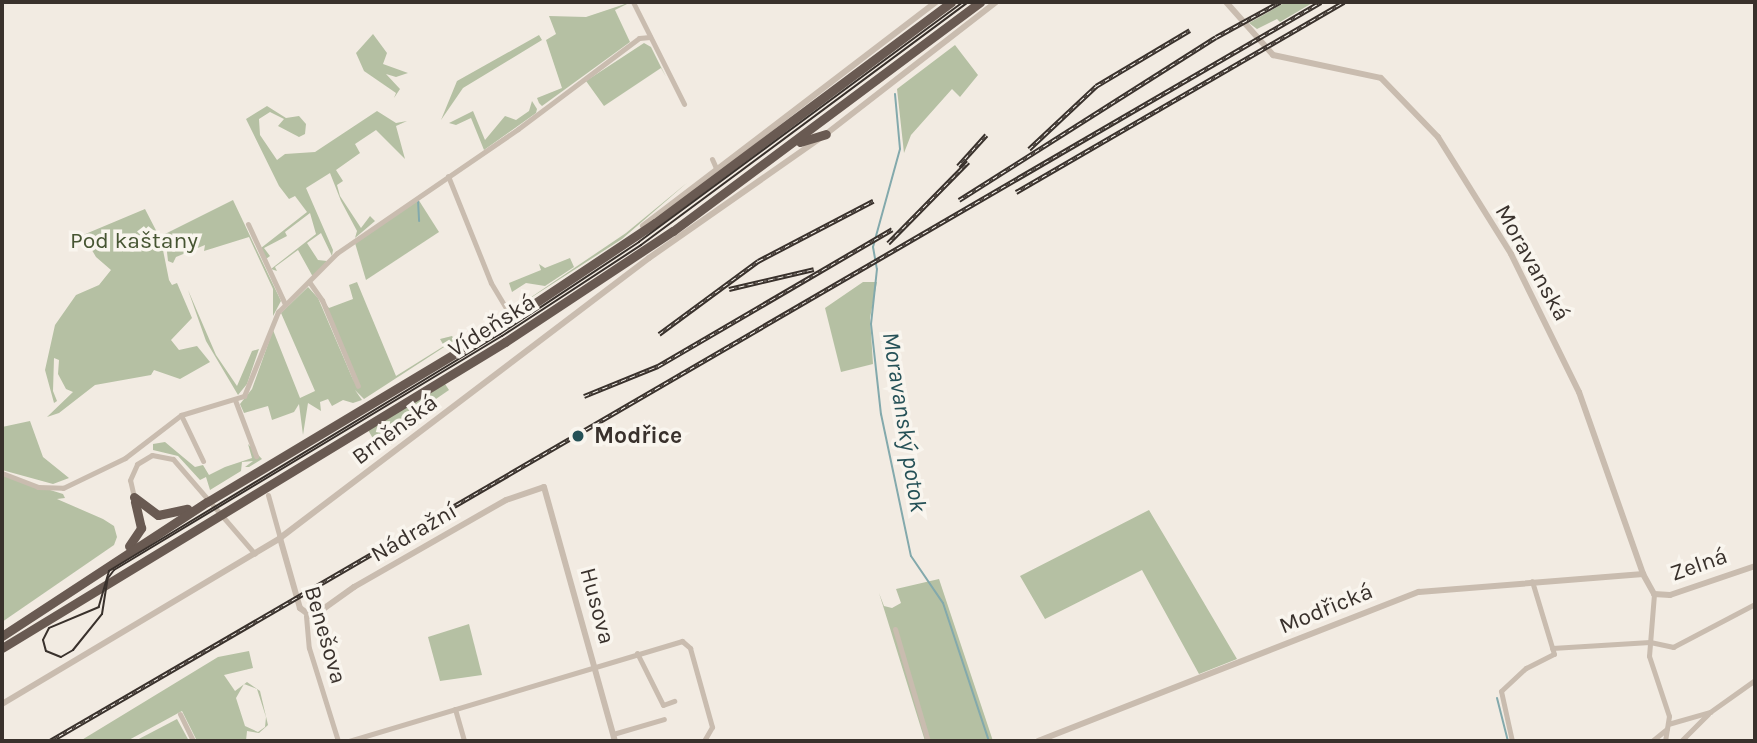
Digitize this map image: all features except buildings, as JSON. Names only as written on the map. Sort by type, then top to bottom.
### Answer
[{"type":"highway","name":"Vídeňská","points":[[2,636],[210,498],[226,491],[512,318],[614,250],[736,166],[951,2]]},
{"type":"highway","name":"Vídeňská","points":[[2,648],[96,587],[506,342],[673,231],[980,2]]},
{"type":"highway","points":[[791,145],[827,134]]},
{"type":"highway","points":[[134,497],[162,516],[180,513],[210,498]]},
{"type":"highway","points":[[100,570],[139,536],[141,519],[134,497]]},
{"type":"street","points":[[633,2],[684,104]]},
{"type":"street","name":"Vídeňská","points":[[614,250],[716,168],[936,2]]},
{"type":"street","points":[[827,134],[996,2]]},
{"type":"street","name":"Moravanská","points":[[1226,2],[1271,53],[1381,78],[1438,137],[1511,254],[1579,392],[1643,574],[1654,594]]},
{"type":"street","points":[[2,473],[38,487],[63,488],[131,454],[181,415],[235,400],[251,387],[271,326],[285,304],[310,283],[337,253],[449,176],[639,38],[650,37]]},
{"type":"street","name":"Brněnská","points":[[2,704],[280,538],[649,258],[827,134]]},
{"type":"street","points":[[712,159],[716,168]]},
{"type":"street","points":[[449,176],[464,216],[512,318]]},
{"type":"street","points":[[248,224],[285,304]]},
{"type":"street","points":[[310,283],[322,300],[358,386]]},
{"type":"street","points":[[235,400],[256,456]]},
{"type":"street","points":[[181,415],[204,461]]},
{"type":"street","points":[[131,454],[139,462]]},
{"type":"street","points":[[134,497],[131,477],[139,462],[155,455],[177,461],[255,554]]},
{"type":"street","name":"Nádražní","points":[[303,613],[320,614],[354,587],[506,500],[544,487]]},
{"type":"street","name":"Husova","points":[[544,487],[614,738],[664,719]]},
{"type":"street","points":[[268,495],[280,538]]},
{"type":"street","name":"Benešova","points":[[280,538],[338,741]]},
{"type":"street","name":"Zelná","points":[[1654,594],[1670,595],[1755,566]]},
{"type":"street","name":"Modřická","points":[[1038,741],[1401,597],[1532,580],[1643,574]]},
{"type":"street","points":[[1512,741],[1501,691],[1526,668],[1550,657],[1552,648],[1532,580]]},
{"type":"street","points":[[1654,594],[1649,658],[1668,727],[1665,741]]},
{"type":"street","points":[[1552,648],[1650,642],[1674,647],[1755,604]]},
{"type":"street","points":[[895,629],[928,741]]},
{"type":"street","points":[[349,741],[594,664],[685,642],[711,735],[704,741]]},
{"type":"street","points":[[637,653],[663,705],[674,701]]},
{"type":"street","points":[[1681,741],[1710,712],[1755,680]]},
{"type":"street","points":[[455,709],[464,741]]},
{"type":"street","points":[[1652,741],[1668,727],[1710,712]]},
{"type":"street","points":[[180,714],[193,741]]},
{"type":"street","points":[[1680,722],[1688,735]]},
{"type":"green space","points":[[631,2],[615,10],[630,42],[542,106],[537,98],[562,88],[546,40],[556,34],[549,16],[586,17]]},
{"type":"green space","points":[[1286,2],[1314,2],[1280,22],[1277,19],[1257,29],[1249,23]]},
{"type":"green space","points":[[373,34],[387,53],[383,64],[408,73],[396,77],[386,74],[400,89],[394,98],[396,93],[364,71],[356,53]]},
{"type":"green space","points":[[539,35],[542,40],[463,88],[441,120],[457,81]]},
{"type":"green space","points":[[644,43],[651,47],[666,77],[661,68],[604,106],[586,81]]},
{"type":"green space","points":[[955,45],[978,75],[960,97],[952,89],[911,135],[904,153],[897,89]]},
{"type":"green space","points":[[532,101],[537,109],[536,113],[484,150],[471,118],[456,125],[449,123],[473,111],[485,140],[505,116],[516,120],[529,111]]},
{"type":"green space","points":[[267,106],[286,118],[299,116],[306,124],[305,134],[299,137],[278,126],[284,119],[270,112],[259,119],[260,135],[277,160],[285,154],[315,152],[377,111],[396,123],[407,121],[396,126],[405,159],[376,130],[355,144],[360,153],[336,170],[343,181],[337,185],[340,196],[361,228],[370,216],[375,221],[355,238],[357,231],[341,201],[330,173],[306,188],[333,250],[332,256],[321,233],[307,243],[318,260],[327,261],[313,277],[298,250],[275,267],[277,271],[271,269],[316,234],[310,213],[285,232],[287,236],[264,248],[270,256],[266,259],[261,248],[307,212],[295,196],[289,199],[279,186],[246,119]]},
{"type":"green space","points":[[688,182],[622,239],[515,308],[626,233]]},
{"type":"green space","points":[[418,199],[439,232],[366,280],[355,243]]},
{"type":"green space","points":[[233,200],[281,301],[273,316],[273,289],[249,237],[204,251],[205,245],[176,257],[173,263],[168,261],[165,234]]},
{"type":"green space","name":"Pod kaštany","points":[[145,209],[161,240],[169,280],[172,285],[177,283],[192,318],[171,340],[179,350],[197,346],[210,362],[180,379],[154,370],[151,375],[95,385],[59,413],[47,417],[73,392],[66,389],[58,374],[59,360],[54,358],[53,391],[57,401],[54,403],[45,370],[55,325],[76,295],[99,285],[111,270],[96,257],[83,235]]},
{"type":"green space","points":[[570,258],[574,267],[545,286],[526,283],[512,292],[509,283],[541,270],[539,264],[545,268]]},
{"type":"green space","points":[[357,282],[396,376],[444,346],[440,339],[452,336],[455,340],[364,399],[355,390],[362,400],[353,403],[343,400],[332,406],[328,399],[320,402],[321,411],[308,403],[303,435],[299,404],[294,412],[272,420],[268,406],[244,413],[240,404],[252,389],[273,330],[300,398],[315,391],[281,313],[308,287],[318,298],[354,382],[325,303],[329,308],[353,299],[349,285]]},
{"type":"green space","points":[[863,282],[877,282],[870,318],[873,364],[841,372],[825,308]]},
{"type":"green space","points":[[188,290],[216,355],[237,386],[252,351],[259,349],[247,384],[238,395],[206,341]]},
{"type":"green space","points":[[445,384],[449,390],[433,401],[438,410],[381,452],[368,430]]},
{"type":"green space","points":[[30,421],[43,457],[69,478],[53,484],[2,470],[2,427]]},
{"type":"green space","points":[[165,442],[195,467],[203,465],[209,475],[252,458],[248,444],[262,459],[249,467],[245,467],[253,461],[242,462],[241,471],[210,490],[206,477],[200,480],[178,456],[153,450],[153,444]]},
{"type":"green space","points":[[2,475],[63,494],[65,498],[57,499],[103,519],[114,526],[117,537],[114,545],[2,622]]},
{"type":"green space","points":[[1149,510],[1237,659],[1199,674],[1142,570],[1045,619],[1020,576]]},
{"type":"green space","points":[[939,579],[993,741],[925,741],[879,593],[884,606],[892,608],[901,603],[896,589]]},
{"type":"green space","points":[[469,624],[482,675],[440,681],[428,637]]},
{"type":"green space","points":[[249,651],[253,668],[224,675],[235,691],[244,684],[247,682],[260,691],[268,725],[259,733],[247,731],[246,741],[197,741],[182,711],[127,741],[80,741],[218,657]],"holes":[[[244,684],[257,689],[266,717],[265,727],[258,732],[245,726],[236,698]]]},
{"type":"green space","points":[[177,719],[189,741],[135,741]]},
{"type":"waterway","name":"Moravanský potok","points":[[895,94],[900,149],[873,247],[877,269],[871,324],[881,414],[911,556],[943,603],[989,741]]},
{"type":"waterway","points":[[418,200],[419,221]]},
{"type":"waterway","points":[[1497,698],[1508,741]]},
{"type":"tram line","points":[[963,2],[639,242],[500,334],[109,571],[99,607],[49,628],[43,640],[46,651],[61,657],[73,650],[102,614],[108,578],[114,570],[502,336],[641,245],[968,2]]},
{"type":"railway","points":[[959,200],[1216,37],[1280,2]]},
{"type":"railway","points":[[50,741],[1321,2]]},
{"type":"railway","points":[[1016,192],[1344,2]]},
{"type":"railway","points":[[1029,149],[1096,86],[1190,30]]},
{"type":"railway","points":[[958,166],[986,135]]},
{"type":"railway","points":[[888,243],[968,162]]},
{"type":"railway","points":[[659,334],[758,261],[873,201]]},
{"type":"railway","points":[[584,396],[658,366],[892,229]]},
{"type":"railway","points":[[729,289],[814,269]]},
{"type":"place","name":"Modřice","points":[[578,436]]}]
